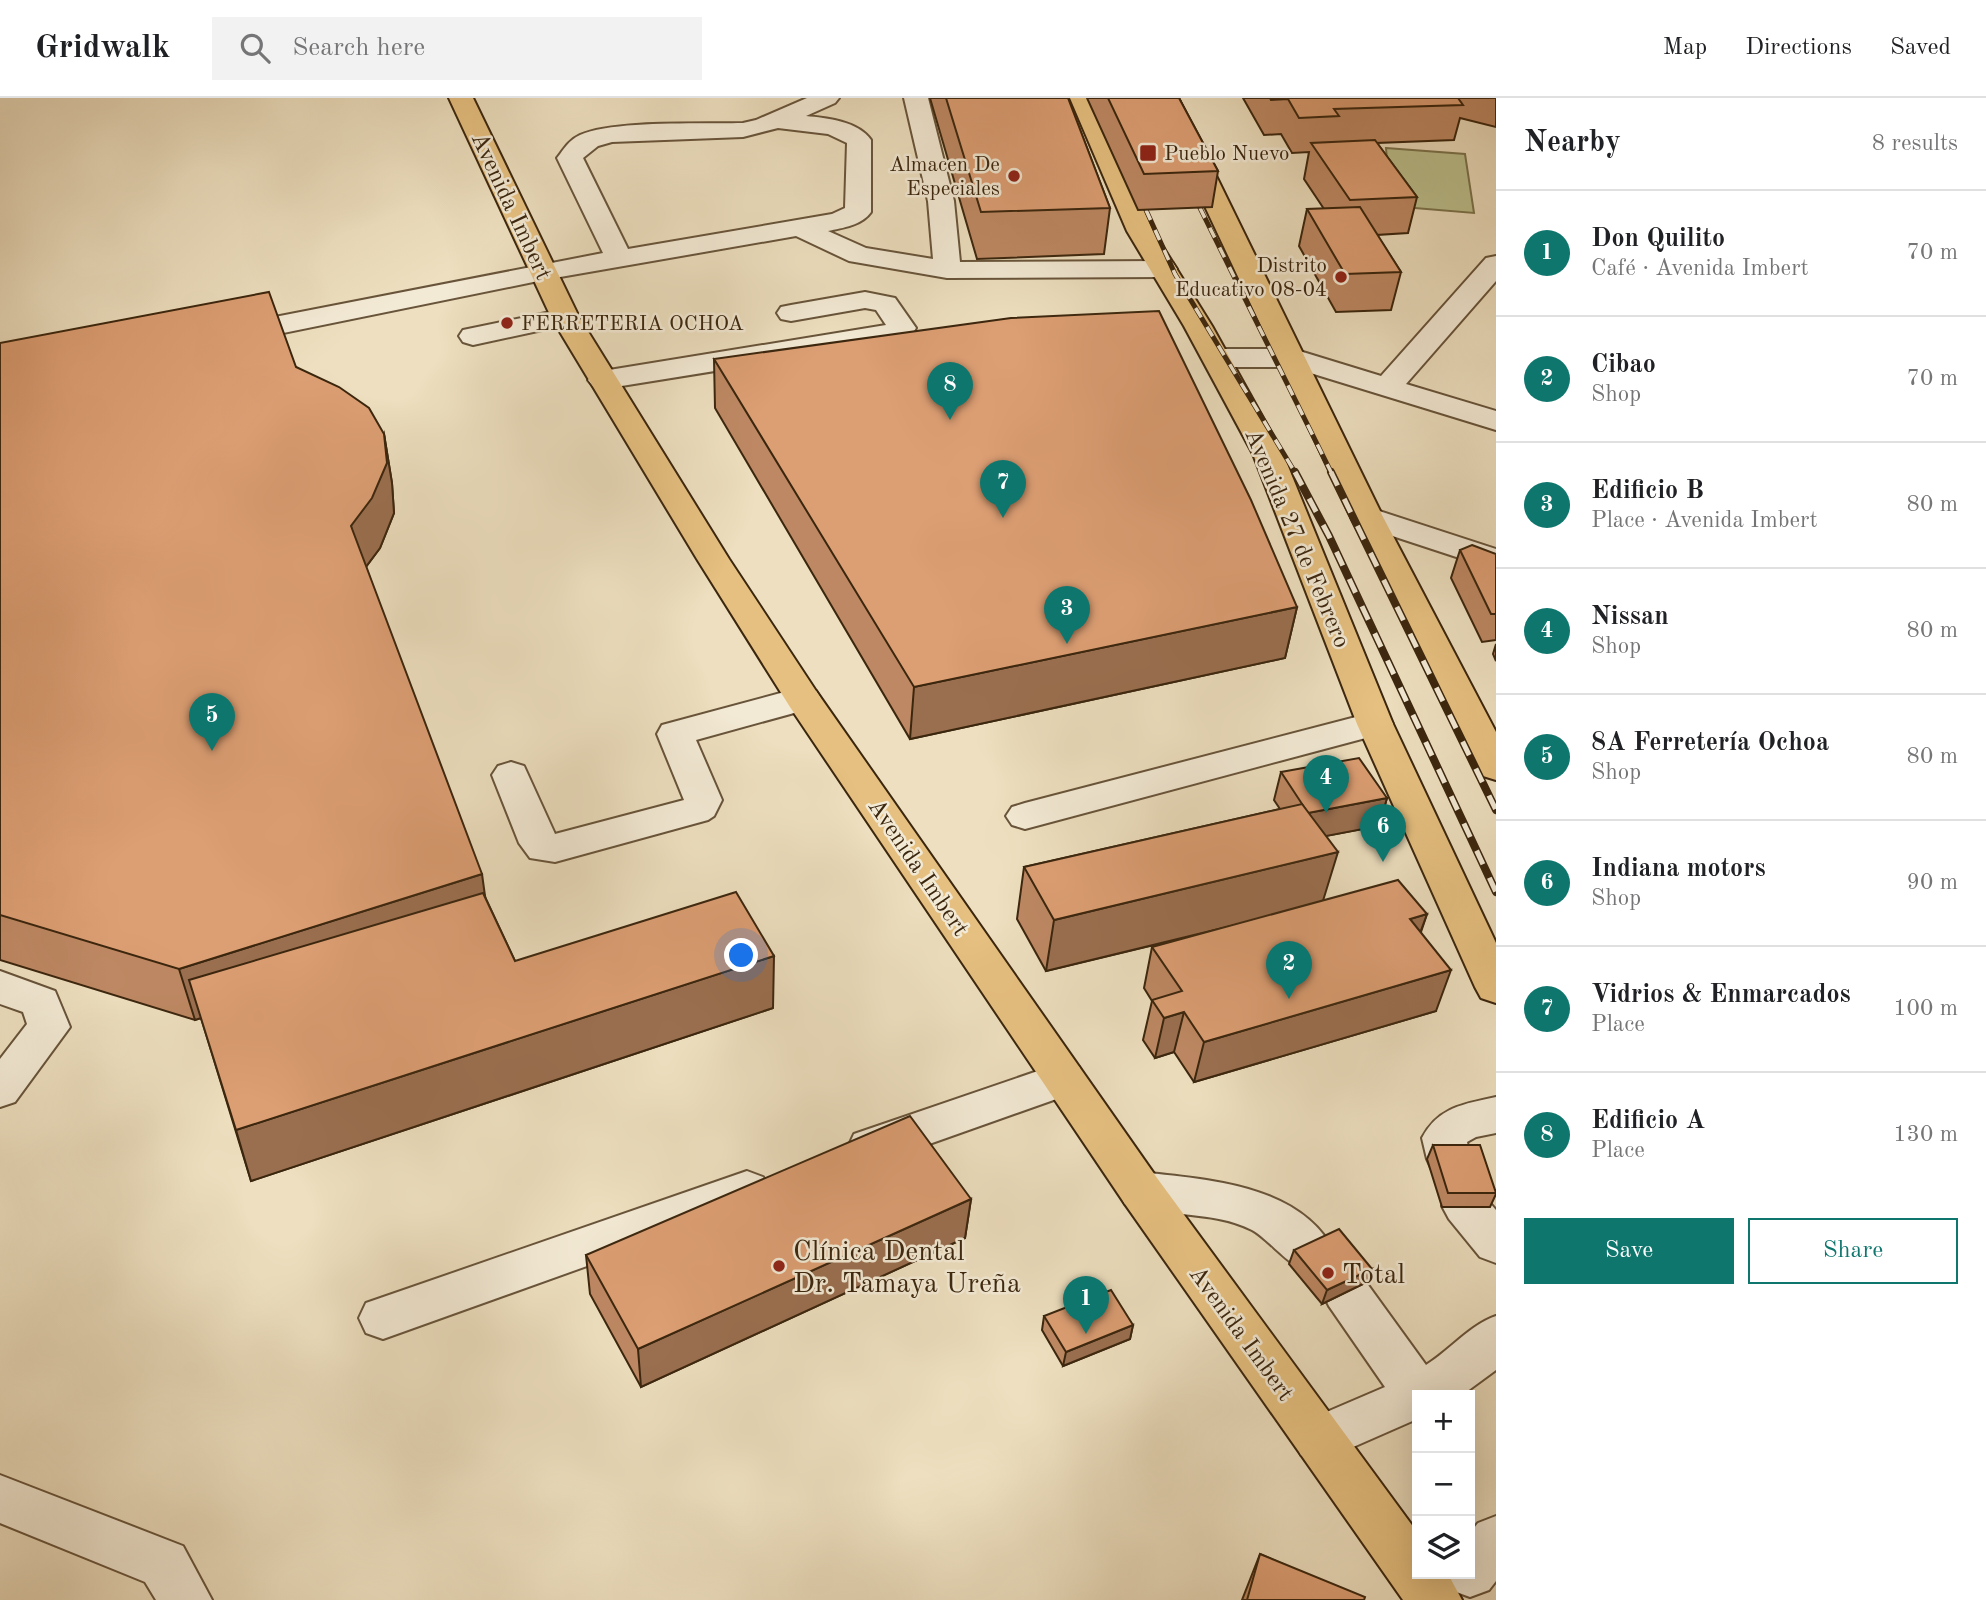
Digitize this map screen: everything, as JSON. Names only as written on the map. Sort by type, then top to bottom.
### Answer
[{"type":"main road","name":"Avenida Imbert","points":[[461,98],[565,317],[713,559],[803,699],[1141,1191],[1435,1600]]},
{"type":"main road","name":"Avenida 27 de Febrero","points":[[1082,98],[1140,231],[1216,358],[1268,454],[1374,724],[1496,987]]},
{"type":"main road","points":[[1166,98],[1367,516],[1485,723],[1496,767]]},
{"type":"street","points":[[619,258],[570,158],[577,148],[590,140],[611,135],[743,130],[776,121],[827,98]]},
{"type":"street","points":[[916,98],[941,201],[947,270]]},
{"type":"street","points":[[204,340],[543,272],[839,221],[858,212],[859,140],[853,134],[834,128],[776,121]]},
{"type":"street","points":[[800,228],[859,255],[947,270],[1163,269]]},
{"type":"street","points":[[1387,387],[1491,279]]},
{"type":"street","points":[[603,380],[889,334],[902,328],[885,304],[865,300],[791,313]]},
{"type":"street","points":[[473,336],[565,317]]},
{"type":"street","points":[[1216,358],[1293,358],[1496,421]]},
{"type":"street","points":[[1367,516],[1496,560]]},
{"type":"street","points":[[511,775],[538,843],[544,848],[555,848],[695,811],[701,807],[703,800],[675,734],[803,699]]},
{"type":"street","points":[[1026,816],[1374,724]]},
{"type":"street","points":[[0,986],[40,1002],[49,1027],[0,1090]]},
{"type":"street","points":[[383,1318],[1064,1079]]},
{"type":"street","points":[[1449,1159],[1444,1138],[1447,1131],[1458,1125],[1496,1115]]},
{"type":"street","points":[[1141,1191],[1235,1203],[1262,1212],[1287,1228],[1311,1253]]},
{"type":"street","points":[[1465,1206],[1496,1243]]},
{"type":"street","points":[[1346,1292],[1415,1390]]},
{"type":"street","points":[[1425,1390],[1480,1357],[1496,1337]]},
{"type":"street","points":[[1319,1439],[1412,1397]]},
{"type":"street","points":[[0,1499],[164,1564],[185,1600]]},
{"type":"street","points":[[1475,1566],[1496,1541]]},
{"type":"street","points":[[1445,1600],[1464,1579]]},
{"type":"green space","points":[[1386,148],[1465,154],[1474,213],[1391,206]]},
{"type":"building","name":"Almacen De Especiales","points":[[946,98],[1068,98],[1110,208],[981,212]]},
{"type":"building","points":[[1108,98],[1179,98],[1218,171],[1144,174]]},
{"type":"building","points":[[1270,98],[1458,98],[1463,105],[1334,109],[1339,116],[1299,118],[1288,99]]},
{"type":"building","points":[[1375,140],[1417,197],[1350,200],[1311,143]]},
{"type":"building","points":[[1360,207],[1401,272],[1345,274],[1307,209]]},
{"type":"building","points":[[269,292],[296,367],[339,387],[369,408],[384,434],[387,463],[372,498],[351,526],[482,874],[179,969],[0,915],[0,343]]},
{"type":"building","points":[[1159,311],[1251,500],[1297,607],[914,687],[714,359],[1011,318]]},
{"type":"building","points":[[1472,545],[1496,554],[1496,614],[1491,614],[1460,550]]},
{"type":"building","points":[[1359,758],[1387,798],[1308,813],[1281,772]]},
{"type":"building","points":[[1302,804],[1338,852],[1054,920],[1024,867]]},
{"type":"building","points":[[1398,880],[1427,914],[1410,919],[1451,970],[1204,1042],[1184,1012],[1164,1018],[1152,1000],[1182,991],[1152,947]]},
{"type":"building","points":[[736,892],[774,956],[236,1130],[189,980],[483,893],[515,961]]},
{"type":"building","name":"Clínica Dental Dr. Tamaya Ureña","points":[[910,1116],[971,1199],[638,1349],[586,1255]]},
{"type":"building","points":[[1433,1145],[1480,1145],[1496,1193],[1448,1193]]},
{"type":"building","points":[[1339,1229],[1372,1269],[1327,1290],[1294,1250]]},
{"type":"building","points":[[1111,1290],[1133,1325],[1066,1352],[1044,1316]]},
{"type":"building","points":[[1260,1554],[1365,1597],[1364,1600],[1247,1600]]},
{"type":"railway","points":[[1200,208],[1332,474]]},
{"type":"railway","points":[[1146,210],[1175,274],[1296,474]]},
{"type":"railway","points":[[1295,472],[1329,536],[1496,892]]},
{"type":"railway","points":[[1331,472],[1496,810]]},
{"type":"place","name":"Pueblo Nuevo","points":[[1148,153]]},
{"type":"place","name":"Almacen De Especiales","points":[[1014,176]]},
{"type":"place","name":"Distrito Educativo 08-04","points":[[1341,277]]},
{"type":"place","name":"FERRETERIA OCHOA","points":[[507,323]]},
{"type":"place","name":"Edificio A","points":[[950,420]]},
{"type":"place","name":"Vidrios & Enmarcados","points":[[1003,518]]},
{"type":"place","name":"Edificio B","points":[[1067,644]]},
{"type":"place","name":"8A Ferretería Ochoa","points":[[212,751]]},
{"type":"place","name":"Nissan","points":[[1326,813]]},
{"type":"place","name":"Indiana motors","points":[[1383,862]]},
{"type":"place","name":"Cibao","points":[[1289,999]]},
{"type":"place","name":"Clínica Dental Dr. Tamaya Ureña","points":[[779,1266]]},
{"type":"place","name":"Total","points":[[1328,1273]]},
{"type":"place","name":"Don Quilito","points":[[1086,1334]]}]
